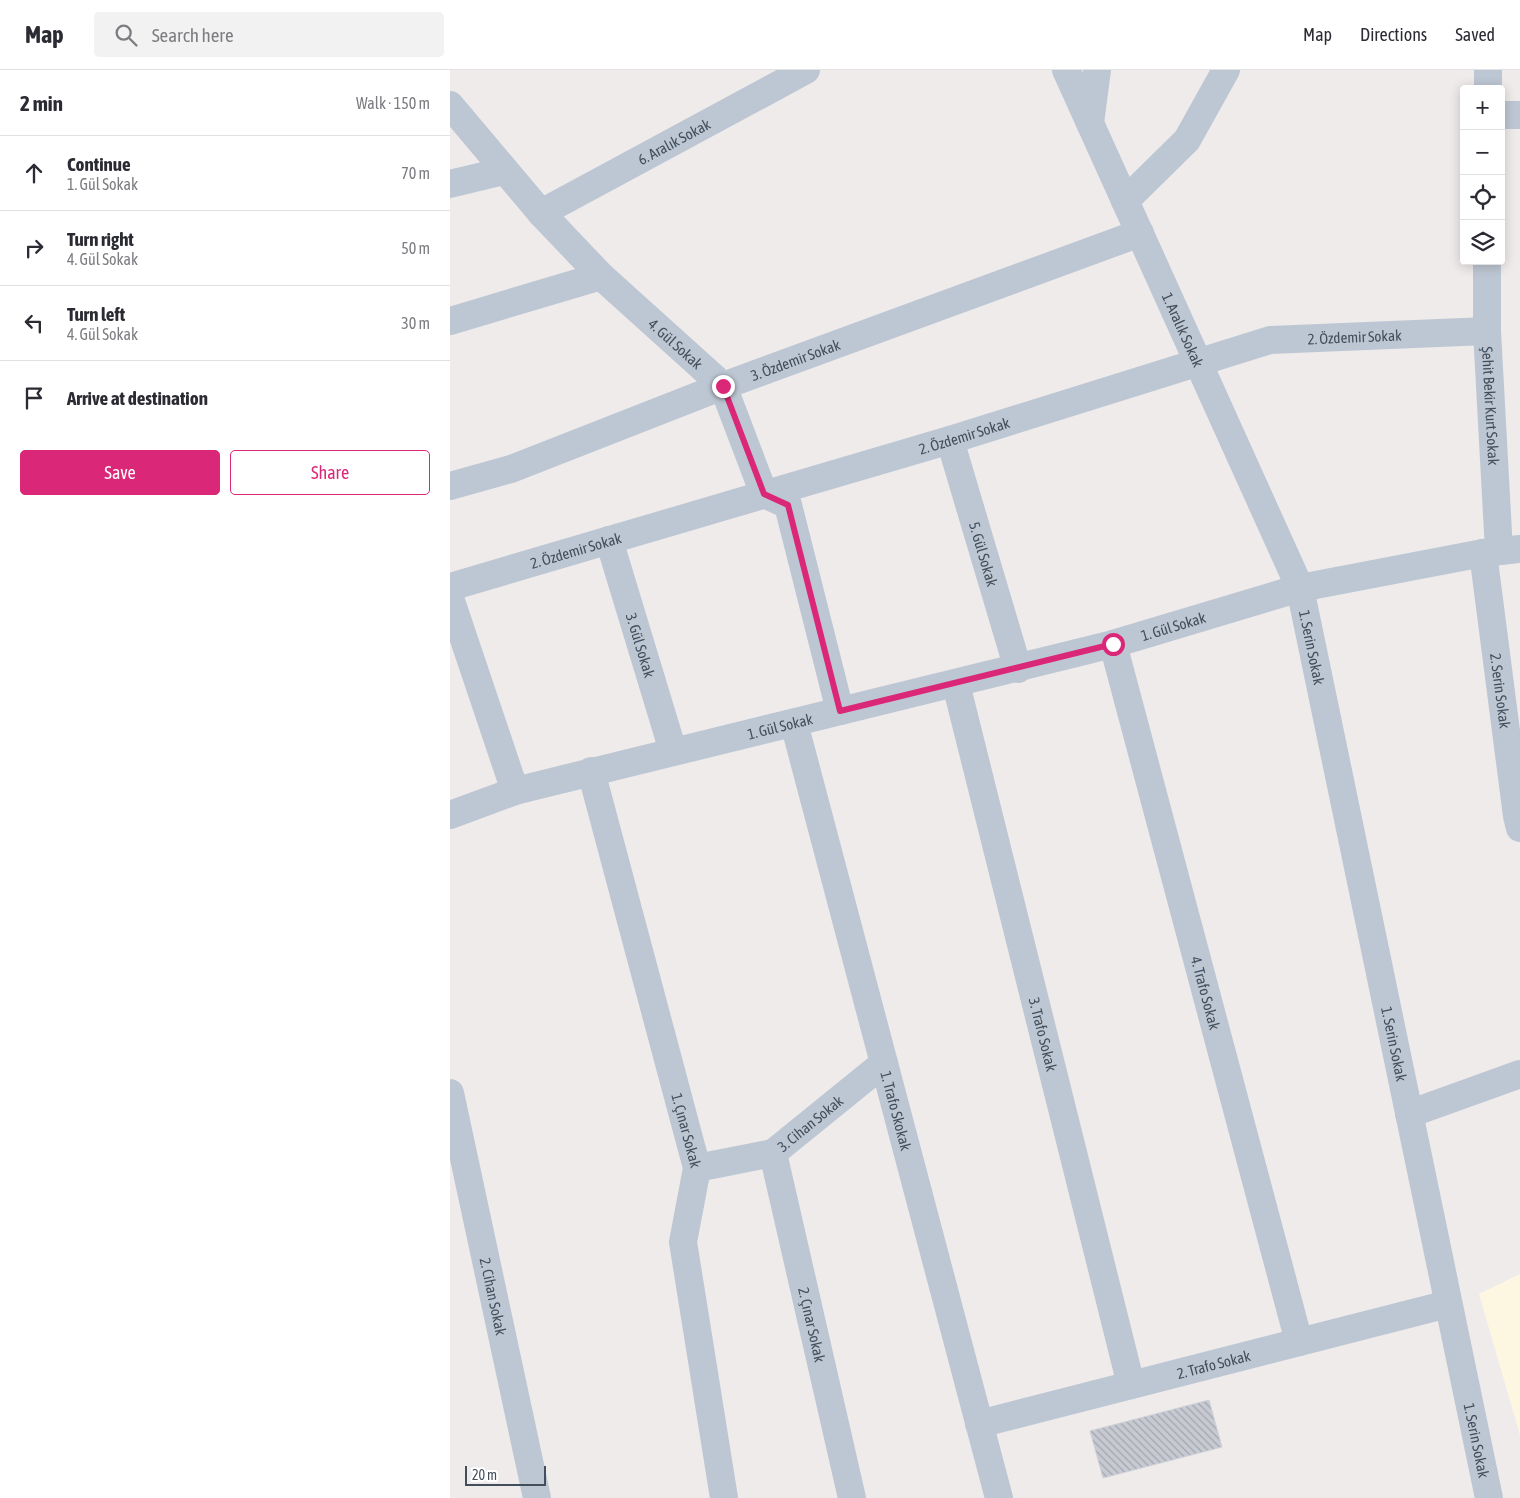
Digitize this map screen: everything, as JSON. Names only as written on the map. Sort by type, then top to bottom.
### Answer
[{"type":"street","name":"6. Aralık Sokak","points":[[541,213],[806,70]]},
{"type":"street","name":"1. Aralık Sokak","points":[[1066,70],[1300,588]]},
{"type":"street","points":[[1090,123],[1097,70]]},
{"type":"street","points":[[1125,201],[1187,140],[1226,70]]},
{"type":"street","points":[[1488,70],[1488,85]]},
{"type":"street","name":"4. Gül Sokak","points":[[450,105],[541,213],[601,276],[723,386],[764,494]]},
{"type":"street","points":[[1505,115],[1520,115]]},
{"type":"street","points":[[450,184],[504,171]]},
{"type":"street","name":"3. Özdemir Sokak","points":[[450,486],[511,469],[723,386],[1140,233]]},
{"type":"street","name":"Şehit Bekir Kurt Sokak","points":[[1487,265],[1486,331],[1501,551]]},
{"type":"street","points":[[450,321],[601,276]]},
{"type":"street","name":"2. Özdemir Sokak","points":[[450,587],[950,440],[1270,340],[1486,331]]},
{"type":"street","name":"5. Gül Sokak","points":[[950,440],[1018,669]]},
{"type":"street","points":[[764,494],[788,505],[840,711]]},
{"type":"street","name":"3. Gül Sokak","points":[[609,540],[673,751]]},
{"type":"street","name":"1. Gül Sokak","points":[[450,815],[515,791],[673,751],[1018,669],[1113,644],[1300,588],[1501,551]]},
{"type":"street","name":"2. Serin Sokak","points":[[1501,551],[1517,816],[1520,828]]},
{"type":"street","name":"1. Serin Sokak","points":[[1300,588],[1489,1498]]},
{"type":"street","points":[[450,598],[515,791]]},
{"type":"street","name":"4. Trafo Sokak","points":[[1113,644],[1299,1342]]},
{"type":"street","name":"3. Trafo Sokak","points":[[956,684],[1131,1386]]},
{"type":"street","name":"1. Trafo Skokak","points":[[794,723],[999,1498]]},
{"type":"street","name":"1. Çınar Sokak","points":[[591,771],[697,1168],[684,1242],[724,1498]]},
{"type":"street","name":"3. Cihan Sokak","points":[[697,1168],[773,1153],[884,1063]]},
{"type":"street","points":[[1409,1114],[1520,1074]]},
{"type":"street","name":"2. Cihan Sokak","points":[[450,1093],[537,1498]]},
{"type":"street","name":"2. Çınar Sokak","points":[[773,1153],[852,1498]]},
{"type":"street","name":"2. Trafo Sokak","points":[[979,1424],[1448,1304]]},
{"type":"shaded area","points":[[1520,1274],[1520,1435],[1479,1294]]},
{"type":"building","points":[[1209,1400],[1222,1447],[1103,1478],[1090,1431]]},
{"type":"route","points":[[723,386],[764,494],[788,505],[840,711],[1113,644]]}]
